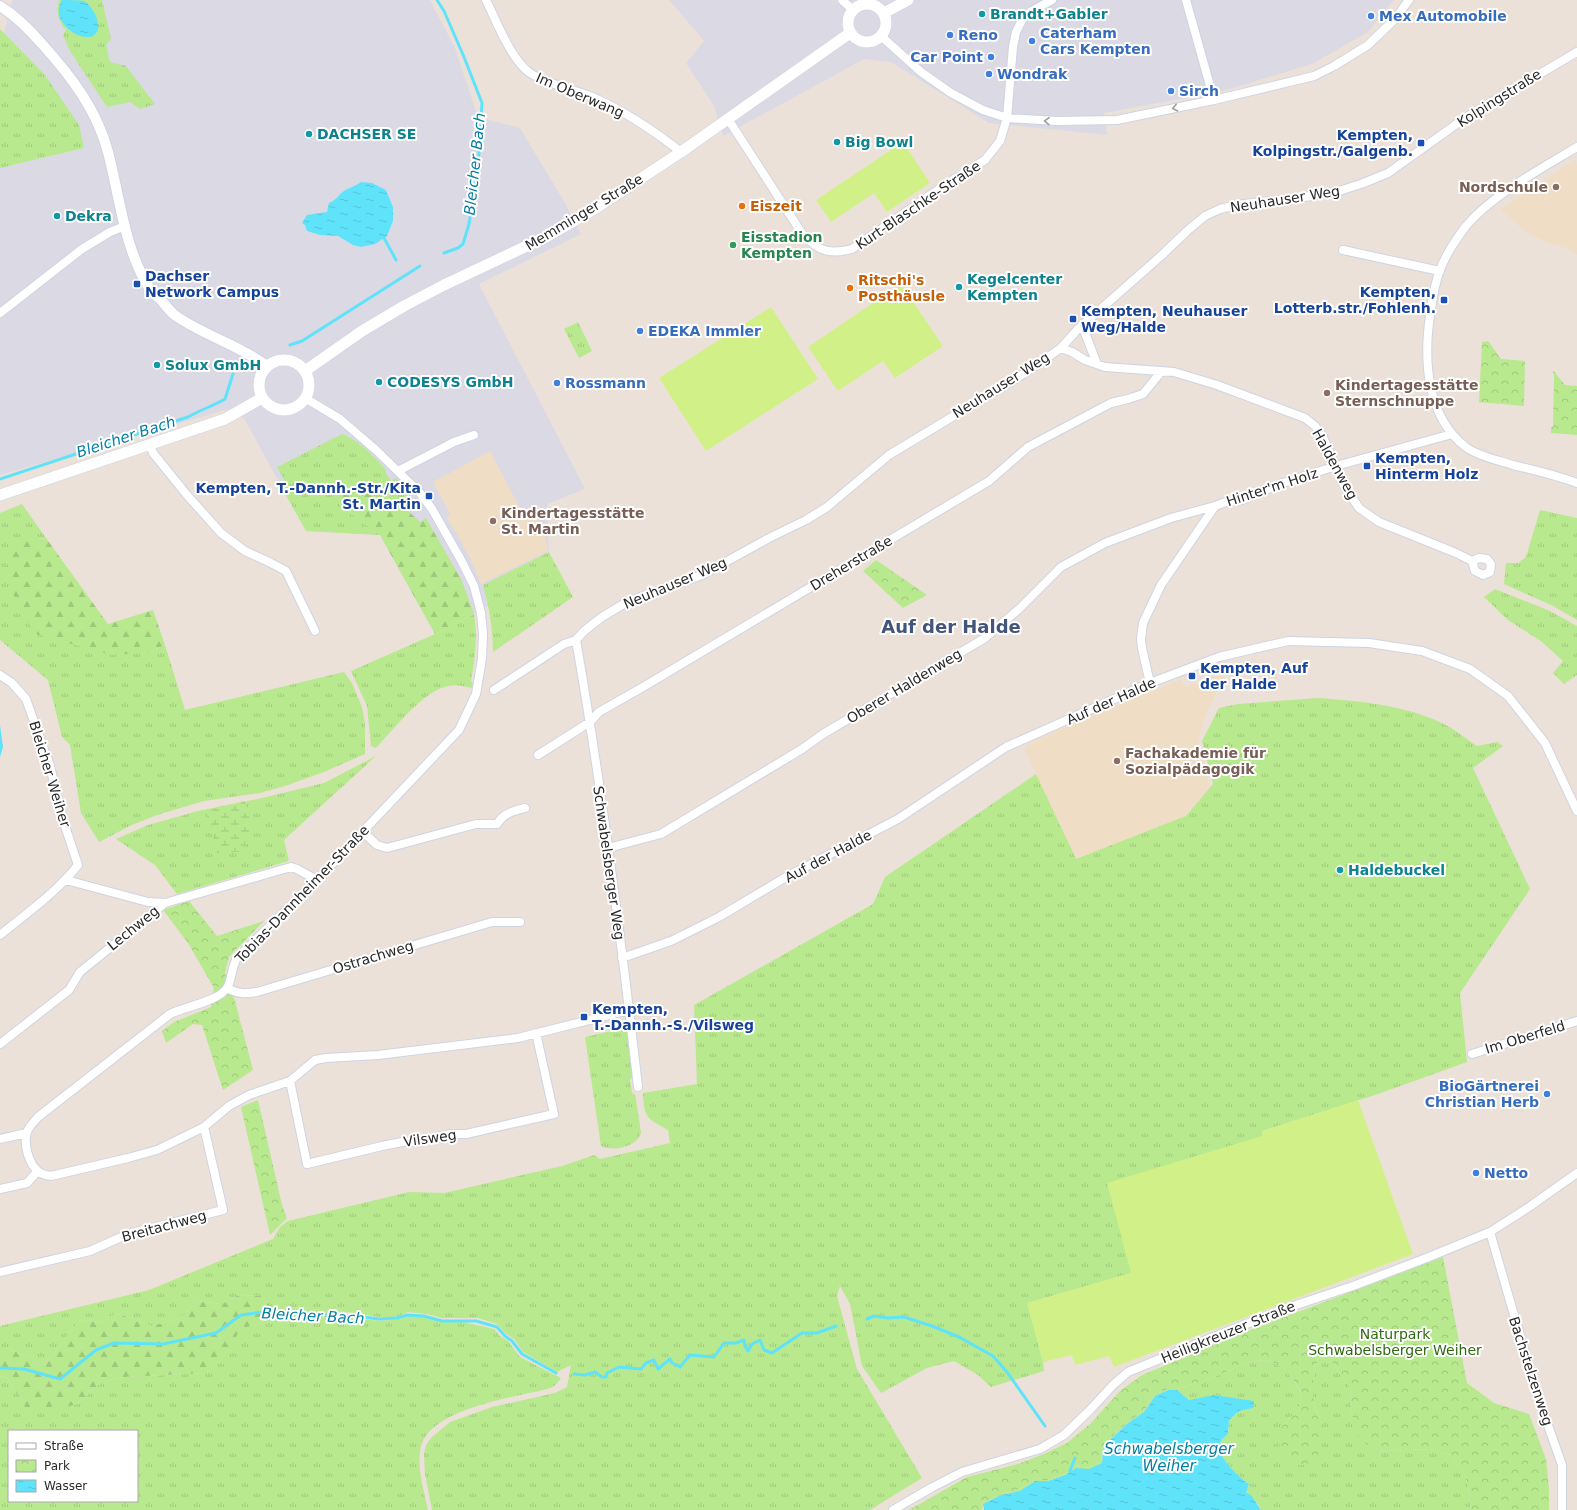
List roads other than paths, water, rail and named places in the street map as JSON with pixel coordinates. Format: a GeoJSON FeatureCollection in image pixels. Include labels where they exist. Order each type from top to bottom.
{"type":"FeatureCollection","features":[{"type":"Feature","properties":{"kind":"main road"},"geometry":{"type":"LineString","coordinates":[[884,13],[908,0]]}},
{"type":"Feature","properties":{"kind":"main road"},"geometry":{"type":"LineString","coordinates":[[870,4],[881,9],[884,13],[886,16],[886,25],[884,31],[881,36],[873,41],[857,40],[850,33],[848,29],[848,19],[853,10],[862,5],[870,4]]}},
{"type":"Feature","properties":{"kind":"main road","name":"Memminger Straße"},"geometry":{"type":"LineString","coordinates":[[305,370],[362,331],[404,306],[444,285],[546,237],[590,211],[681,152],[850,33]]}},
{"type":"Feature","properties":{"kind":"main road"},"geometry":{"type":"LineString","coordinates":[[282,359],[291,360],[299,364],[305,370],[309,384],[305,398],[296,406],[284,410],[272,406],[262,398],[259,390],[259,381],[267,366],[282,359]]}},
{"type":"Feature","properties":{"kind":"main road"},"geometry":{"type":"LineString","coordinates":[[0,495],[225,419],[262,398]]}},
{"type":"Feature","properties":{"kind":"street","name":"Im Oberwang"},"geometry":{"type":"LineString","coordinates":[[486,0],[516,58],[529,73],[611,106],[642,123],[681,152]]}},
{"type":"Feature","properties":{"kind":"street"},"geometry":{"type":"LineString","coordinates":[[842,0],[853,10]]}},
{"type":"Feature","properties":{"kind":"street","name":"Kurt-Blaschke-Straße"},"geometry":{"type":"LineString","coordinates":[[728,119],[802,235],[821,250],[835,252],[852,249],[984,160],[1000,141],[1007,118],[1012,47],[1016,32],[1022,20],[1030,12],[1052,0]]}},
{"type":"Feature","properties":{"kind":"street"},"geometry":{"type":"LineString","coordinates":[[1186,0],[1214,100]]}},
{"type":"Feature","properties":{"kind":"street"},"geometry":{"type":"LineString","coordinates":[[881,36],[921,72],[951,93],[983,110],[1007,118],[1057,121],[1117,120],[1214,100],[1314,76],[1334,66],[1373,41],[1394,19],[1409,0]]}},
{"type":"Feature","properties":{"kind":"street"},"geometry":{"type":"LineString","coordinates":[[0,6],[11,13],[61,64],[77,85],[99,126],[108,150],[125,226],[137,264],[150,289],[175,316],[237,347],[267,366]]}},
{"type":"Feature","properties":{"kind":"street","name":"Kolpingstraße"},"geometry":{"type":"LineString","coordinates":[[1424,148],[1465,118],[1577,52]]}},
{"type":"Feature","properties":{"kind":"street"},"geometry":{"type":"LineString","coordinates":[[1577,147],[1526,178],[1490,204],[1466,226],[1446,257],[1440,271],[1427,333],[1429,381],[1435,402],[1452,434],[1468,449],[1486,458],[1577,483]]}},
{"type":"Feature","properties":{"kind":"street","name":"Neuhauser Weg"},"geometry":{"type":"LineString","coordinates":[[576,640],[584,630],[627,602],[702,575],[769,538],[806,520],[839,498],[889,455],[1025,373],[1061,348],[1082,325],[1205,216],[1220,209],[1236,205],[1305,197],[1339,191],[1388,173],[1424,148]]}},
{"type":"Feature","properties":{"kind":"street"},"geometry":{"type":"LineString","coordinates":[[0,313],[82,249],[110,232],[125,226]]}},
{"type":"Feature","properties":{"kind":"street"},"geometry":{"type":"LineString","coordinates":[[1343,250],[1440,271]]}},
{"type":"Feature","properties":{"kind":"street"},"geometry":{"type":"LineString","coordinates":[[1082,325],[1097,364]]}},
{"type":"Feature","properties":{"kind":"street","name":"Haldenweg"},"geometry":{"type":"LineString","coordinates":[[1061,348],[1105,367],[1174,372],[1217,385],[1306,418],[1315,426],[1323,437],[1343,484],[1359,508],[1379,522],[1456,553],[1472,562]]}},
{"type":"Feature","properties":{"kind":"street","name":"Dreherstraße"},"geometry":{"type":"LineString","coordinates":[[538,755],[590,722],[599,712],[989,481],[1028,447],[1111,403],[1142,394],[1161,372]]}},
{"type":"Feature","properties":{"kind":"street","name":"Tobias-Dannheimer-Straße"},"geometry":{"type":"LineString","coordinates":[[227,988],[233,965],[237,958],[271,927],[317,880],[459,730],[476,694],[482,659],[483,634],[481,613],[474,586],[435,515],[420,493],[398,471],[340,419],[305,398]]}},
{"type":"Feature","properties":{"kind":"street","name":"Hinter'm Holz"},"geometry":{"type":"LineString","coordinates":[[1150,683],[1142,648],[1142,623],[1160,585],[1214,506],[1226,502],[1242,500],[1280,484],[1336,466],[1452,434]]}},
{"type":"Feature","properties":{"kind":"street"},"geometry":{"type":"LineString","coordinates":[[398,471],[454,442],[474,435]]}},
{"type":"Feature","properties":{"kind":"street"},"geometry":{"type":"LineString","coordinates":[[150,445],[153,453],[187,495],[221,533],[245,551],[286,571],[315,631]]}},
{"type":"Feature","properties":{"kind":"street","name":"Oberer Haldenweg"},"geometry":{"type":"LineString","coordinates":[[608,848],[650,838],[678,825],[802,749],[823,734],[984,638],[1019,609],[1061,567],[1105,543],[1171,518],[1214,506]]}},
{"type":"Feature","properties":{"kind":"street"},"geometry":{"type":"LineString","coordinates":[[494,690],[564,644],[576,640]]}},
{"type":"Feature","properties":{"kind":"street","name":"Schwabelsberger Weg"},"geometry":{"type":"LineString","coordinates":[[576,640],[590,722],[608,848],[638,1087]]}},
{"type":"Feature","properties":{"kind":"street","name":"Auf der Halde"},"geometry":{"type":"LineString","coordinates":[[622,958],[671,941],[719,917],[786,877],[898,818],[1006,747],[1150,683],[1219,658],[1288,641],[1369,643],[1422,651],[1470,669],[1508,696],[1545,743],[1577,810]]}},
{"type":"Feature","properties":{"kind":"street","name":"Bleicher Weiher"},"geometry":{"type":"LineString","coordinates":[[0,675],[12,683],[26,699],[50,766],[63,820],[78,865],[66,880]]}},
{"type":"Feature","properties":{"kind":"street"},"geometry":{"type":"LineString","coordinates":[[363,832],[377,845],[387,848],[476,824],[496,824],[508,813],[525,808]]}},
{"type":"Feature","properties":{"kind":"street","name":"Lechweg"},"geometry":{"type":"LineString","coordinates":[[0,1044],[69,990],[80,972],[165,903],[291,867],[317,880]]}},
{"type":"Feature","properties":{"kind":"street"},"geometry":{"type":"LineString","coordinates":[[0,935],[66,880],[148,902],[165,903]]}},
{"type":"Feature","properties":{"kind":"street","name":"Ostrachweg"},"geometry":{"type":"LineString","coordinates":[[227,988],[237,994],[257,992],[492,922],[520,922]]}},
{"type":"Feature","properties":{"kind":"street"},"geometry":{"type":"LineString","coordinates":[[227,988],[215,998],[177,1010],[38,1117],[26,1133],[31,1164],[37,1172],[43,1175],[51,1176],[157,1150],[204,1127],[229,1106],[249,1095],[290,1081],[315,1060],[378,1055],[518,1038],[629,1010]]}},
{"type":"Feature","properties":{"kind":"street","name":"Im Oberfeld"},"geometry":{"type":"LineString","coordinates":[[1472,1054],[1577,1021]]}},
{"type":"Feature","properties":{"kind":"street","name":"Vilsweg"},"geometry":{"type":"LineString","coordinates":[[290,1081],[307,1164],[402,1142],[412,1142],[451,1134],[466,1134],[554,1114],[536,1033]]}},
{"type":"Feature","properties":{"kind":"street","name":"Breitachweg"},"geometry":{"type":"LineString","coordinates":[[0,1272],[90,1250],[128,1234],[223,1210],[204,1127]]}},
{"type":"Feature","properties":{"kind":"street"},"geometry":{"type":"LineString","coordinates":[[0,1139],[26,1133]]}},
{"type":"Feature","properties":{"kind":"street"},"geometry":{"type":"LineString","coordinates":[[0,1189],[27,1183],[37,1172]]}},
{"type":"Feature","properties":{"kind":"street","name":"Heiligkreuzer Straße"},"geometry":{"type":"LineString","coordinates":[[893,1510],[962,1472],[1040,1449],[1064,1435],[1113,1385],[1128,1372],[1290,1307],[1353,1286],[1417,1262],[1490,1232],[1577,1173]]}},
{"type":"Feature","properties":{"kind":"street","name":"Bachstelzenweg"},"geometry":{"type":"LineString","coordinates":[[1490,1232],[1537,1394],[1562,1465],[1562,1510]]}},
{"type":"Feature","properties":{"kind":"water"},"geometry":{"type":"Polygon","coordinates":[[[62,0],[84,1],[89,4],[98,22],[98,29],[95,34],[90,37],[84,37],[69,30],[61,20],[59,14],[62,0]]]}},
{"type":"Feature","properties":{"kind":"water"},"geometry":{"type":"Polygon","coordinates":[[[361,182],[372,183],[386,190],[393,207],[393,221],[387,236],[375,244],[361,247],[353,245],[338,236],[320,235],[307,231],[305,225],[302,223],[307,215],[327,212],[329,203],[344,191],[361,182]]]}},
{"type":"Feature","properties":{"kind":"water"},"geometry":{"type":"Polygon","coordinates":[[[0,725],[3,747],[0,757],[0,725]]]}},
{"type":"Feature","properties":{"kind":"water","name":"Schwabelsberger Weiher"},"geometry":{"type":"Polygon","coordinates":[[[1168,1390],[1177,1390],[1189,1400],[1214,1395],[1254,1401],[1253,1408],[1239,1411],[1229,1420],[1228,1434],[1221,1440],[1221,1453],[1228,1465],[1249,1484],[1246,1493],[1251,1495],[1261,1510],[984,1510],[983,1504],[1001,1495],[1020,1491],[1035,1481],[1048,1481],[1065,1475],[1076,1468],[1089,1469],[1102,1463],[1103,1449],[1112,1438],[1128,1423],[1144,1412],[1155,1396],[1168,1390]]]}},
{"type":"Feature","properties":{"kind":"waterway","name":"Bleicher Bach"},"geometry":{"type":"LineString","coordinates":[[437,0],[444,11],[482,103],[478,166],[469,224],[463,244],[458,248],[444,253]]}},
{"type":"Feature","properties":{"kind":"waterway"},"geometry":{"type":"LineString","coordinates":[[384,238],[396,260]]}},
{"type":"Feature","properties":{"kind":"waterway","name":"Bleicher Bach"},"geometry":{"type":"LineString","coordinates":[[290,345],[302,341],[420,266]]}},
{"type":"Feature","properties":{"kind":"waterway","name":"Bleicher Bach"},"geometry":{"type":"LineString","coordinates":[[0,479],[188,417],[225,399],[233,374]]}},
{"type":"Feature","properties":{"kind":"waterway","name":"Bleicher Bach"},"geometry":{"type":"LineString","coordinates":[[0,1368],[24,1369],[60,1379],[96,1350],[114,1343],[163,1344],[216,1333],[241,1315],[263,1312],[355,1316],[379,1319],[397,1318],[407,1315],[424,1316],[442,1321],[476,1321],[497,1327],[512,1341],[522,1354],[556,1373]]}},
{"type":"Feature","properties":{"kind":"waterway","name":"Bleicher Bach"},"geometry":{"type":"LineString","coordinates":[[867,1319],[874,1316],[888,1318],[904,1317],[959,1337],[993,1356],[1007,1372],[1045,1426]]}},
{"type":"Feature","properties":{"kind":"waterway","name":"Bleicher Bach"},"geometry":{"type":"LineString","coordinates":[[574,1374],[585,1375],[595,1372],[602,1377],[606,1377],[607,1373],[619,1367],[641,1369],[646,1363],[654,1360],[658,1369],[670,1359],[672,1363],[680,1367],[690,1355],[714,1357],[724,1343],[736,1343],[744,1340],[748,1351],[752,1344],[760,1340],[764,1350],[772,1353],[802,1333],[817,1333],[836,1326]]}},
{"type":"Feature","properties":{"kind":"waterway","name":"Bleicher Bach"},"geometry":{"type":"LineString","coordinates":[[1070,1471],[1075,1458]]}},
{"type":"Feature","properties":{"kind":"place","name":"Brandt+Gabler"},"geometry":{"type":"Point","coordinates":[982,14]}},
{"type":"Feature","properties":{"kind":"place","name":"Mex Automobile"},"geometry":{"type":"Point","coordinates":[1371,16]}},
{"type":"Feature","properties":{"kind":"place","name":"Reno"},"geometry":{"type":"Point","coordinates":[950,35]}},
{"type":"Feature","properties":{"kind":"place","name":"Caterham Cars Kempten"},"geometry":{"type":"Point","coordinates":[1032,41]}},
{"type":"Feature","properties":{"kind":"place","name":"Car Point"},"geometry":{"type":"Point","coordinates":[991,57]}},
{"type":"Feature","properties":{"kind":"place","name":"Wondrak"},"geometry":{"type":"Point","coordinates":[989,74]}},
{"type":"Feature","properties":{"kind":"place","name":"Sirch"},"geometry":{"type":"Point","coordinates":[1171,91]}},
{"type":"Feature","properties":{"kind":"place","name":"DACHSER SE"},"geometry":{"type":"Point","coordinates":[309,134]}},
{"type":"Feature","properties":{"kind":"place","name":"Big Bowl"},"geometry":{"type":"Point","coordinates":[837,142]}},
{"type":"Feature","properties":{"kind":"place","name":"Kempten, Kolpingstr./Galgenb."},"geometry":{"type":"Point","coordinates":[1421,143]}},
{"type":"Feature","properties":{"kind":"place","name":"Nordschule"},"geometry":{"type":"Point","coordinates":[1556,187]}},
{"type":"Feature","properties":{"kind":"place","name":"Eiszeit"},"geometry":{"type":"Point","coordinates":[742,206]}},
{"type":"Feature","properties":{"kind":"place","name":"Dekra"},"geometry":{"type":"Point","coordinates":[57,216]}},
{"type":"Feature","properties":{"kind":"place","name":"Eisstadion Kempten"},"geometry":{"type":"Point","coordinates":[733,245]}},
{"type":"Feature","properties":{"kind":"place","name":"Dachser Network Campus"},"geometry":{"type":"Point","coordinates":[137,284]}},
{"type":"Feature","properties":{"kind":"place","name":"Kegelcenter Kempten"},"geometry":{"type":"Point","coordinates":[959,287]}},
{"type":"Feature","properties":{"kind":"place","name":"Ritschi's Posthäusle"},"geometry":{"type":"Point","coordinates":[850,288]}},
{"type":"Feature","properties":{"kind":"place","name":"Kempten, Lotterb.str./Fohlenh."},"geometry":{"type":"Point","coordinates":[1444,300]}},
{"type":"Feature","properties":{"kind":"place","name":"Kempten, Neuhauser Weg/Halde"},"geometry":{"type":"Point","coordinates":[1073,319]}},
{"type":"Feature","properties":{"kind":"place","name":"EDEKA Immler"},"geometry":{"type":"Point","coordinates":[640,331]}},
{"type":"Feature","properties":{"kind":"place","name":"Solux GmbH"},"geometry":{"type":"Point","coordinates":[157,365]}},
{"type":"Feature","properties":{"kind":"place","name":"CODESYS GmbH"},"geometry":{"type":"Point","coordinates":[379,382]}},
{"type":"Feature","properties":{"kind":"place","name":"Rossmann"},"geometry":{"type":"Point","coordinates":[557,383]}},
{"type":"Feature","properties":{"kind":"place","name":"Kindertagesstätte Sternschnuppe"},"geometry":{"type":"Point","coordinates":[1327,393]}},
{"type":"Feature","properties":{"kind":"place","name":"Kempten, Hinterm Holz"},"geometry":{"type":"Point","coordinates":[1367,466]}},
{"type":"Feature","properties":{"kind":"place","name":"Kempten, T.-Dannh.-Str./Kita St. Martin"},"geometry":{"type":"Point","coordinates":[429,496]}},
{"type":"Feature","properties":{"kind":"place","name":"Kindertagesstätte St. Martin"},"geometry":{"type":"Point","coordinates":[493,521]}},
{"type":"Feature","properties":{"kind":"place","name":"Kempten, Auf der Halde"},"geometry":{"type":"Point","coordinates":[1192,676]}},
{"type":"Feature","properties":{"kind":"place","name":"Fachakademie für Sozialpädagogik"},"geometry":{"type":"Point","coordinates":[1117,761]}},
{"type":"Feature","properties":{"kind":"place","name":"Haldebuckel"},"geometry":{"type":"Point","coordinates":[1340,870]}},
{"type":"Feature","properties":{"kind":"place","name":"Kempten, T.-Dannh.-S./Vilsweg"},"geometry":{"type":"Point","coordinates":[584,1017]}},
{"type":"Feature","properties":{"kind":"place","name":"BioGärtnerei Christian Herb"},"geometry":{"type":"Point","coordinates":[1547,1094]}},
{"type":"Feature","properties":{"kind":"place","name":"Netto"},"geometry":{"type":"Point","coordinates":[1476,1173]}},
{"type":"Feature","properties":{"kind":"district","name":"Auf der Halde"},"geometry":{"type":"Point","coordinates":[951,626]}},
{"type":"Feature","properties":{"kind":"park label","name":"Naturpark Schwabelsberger Weiher"},"geometry":{"type":"Point","coordinates":[1395,1342]}}]}
